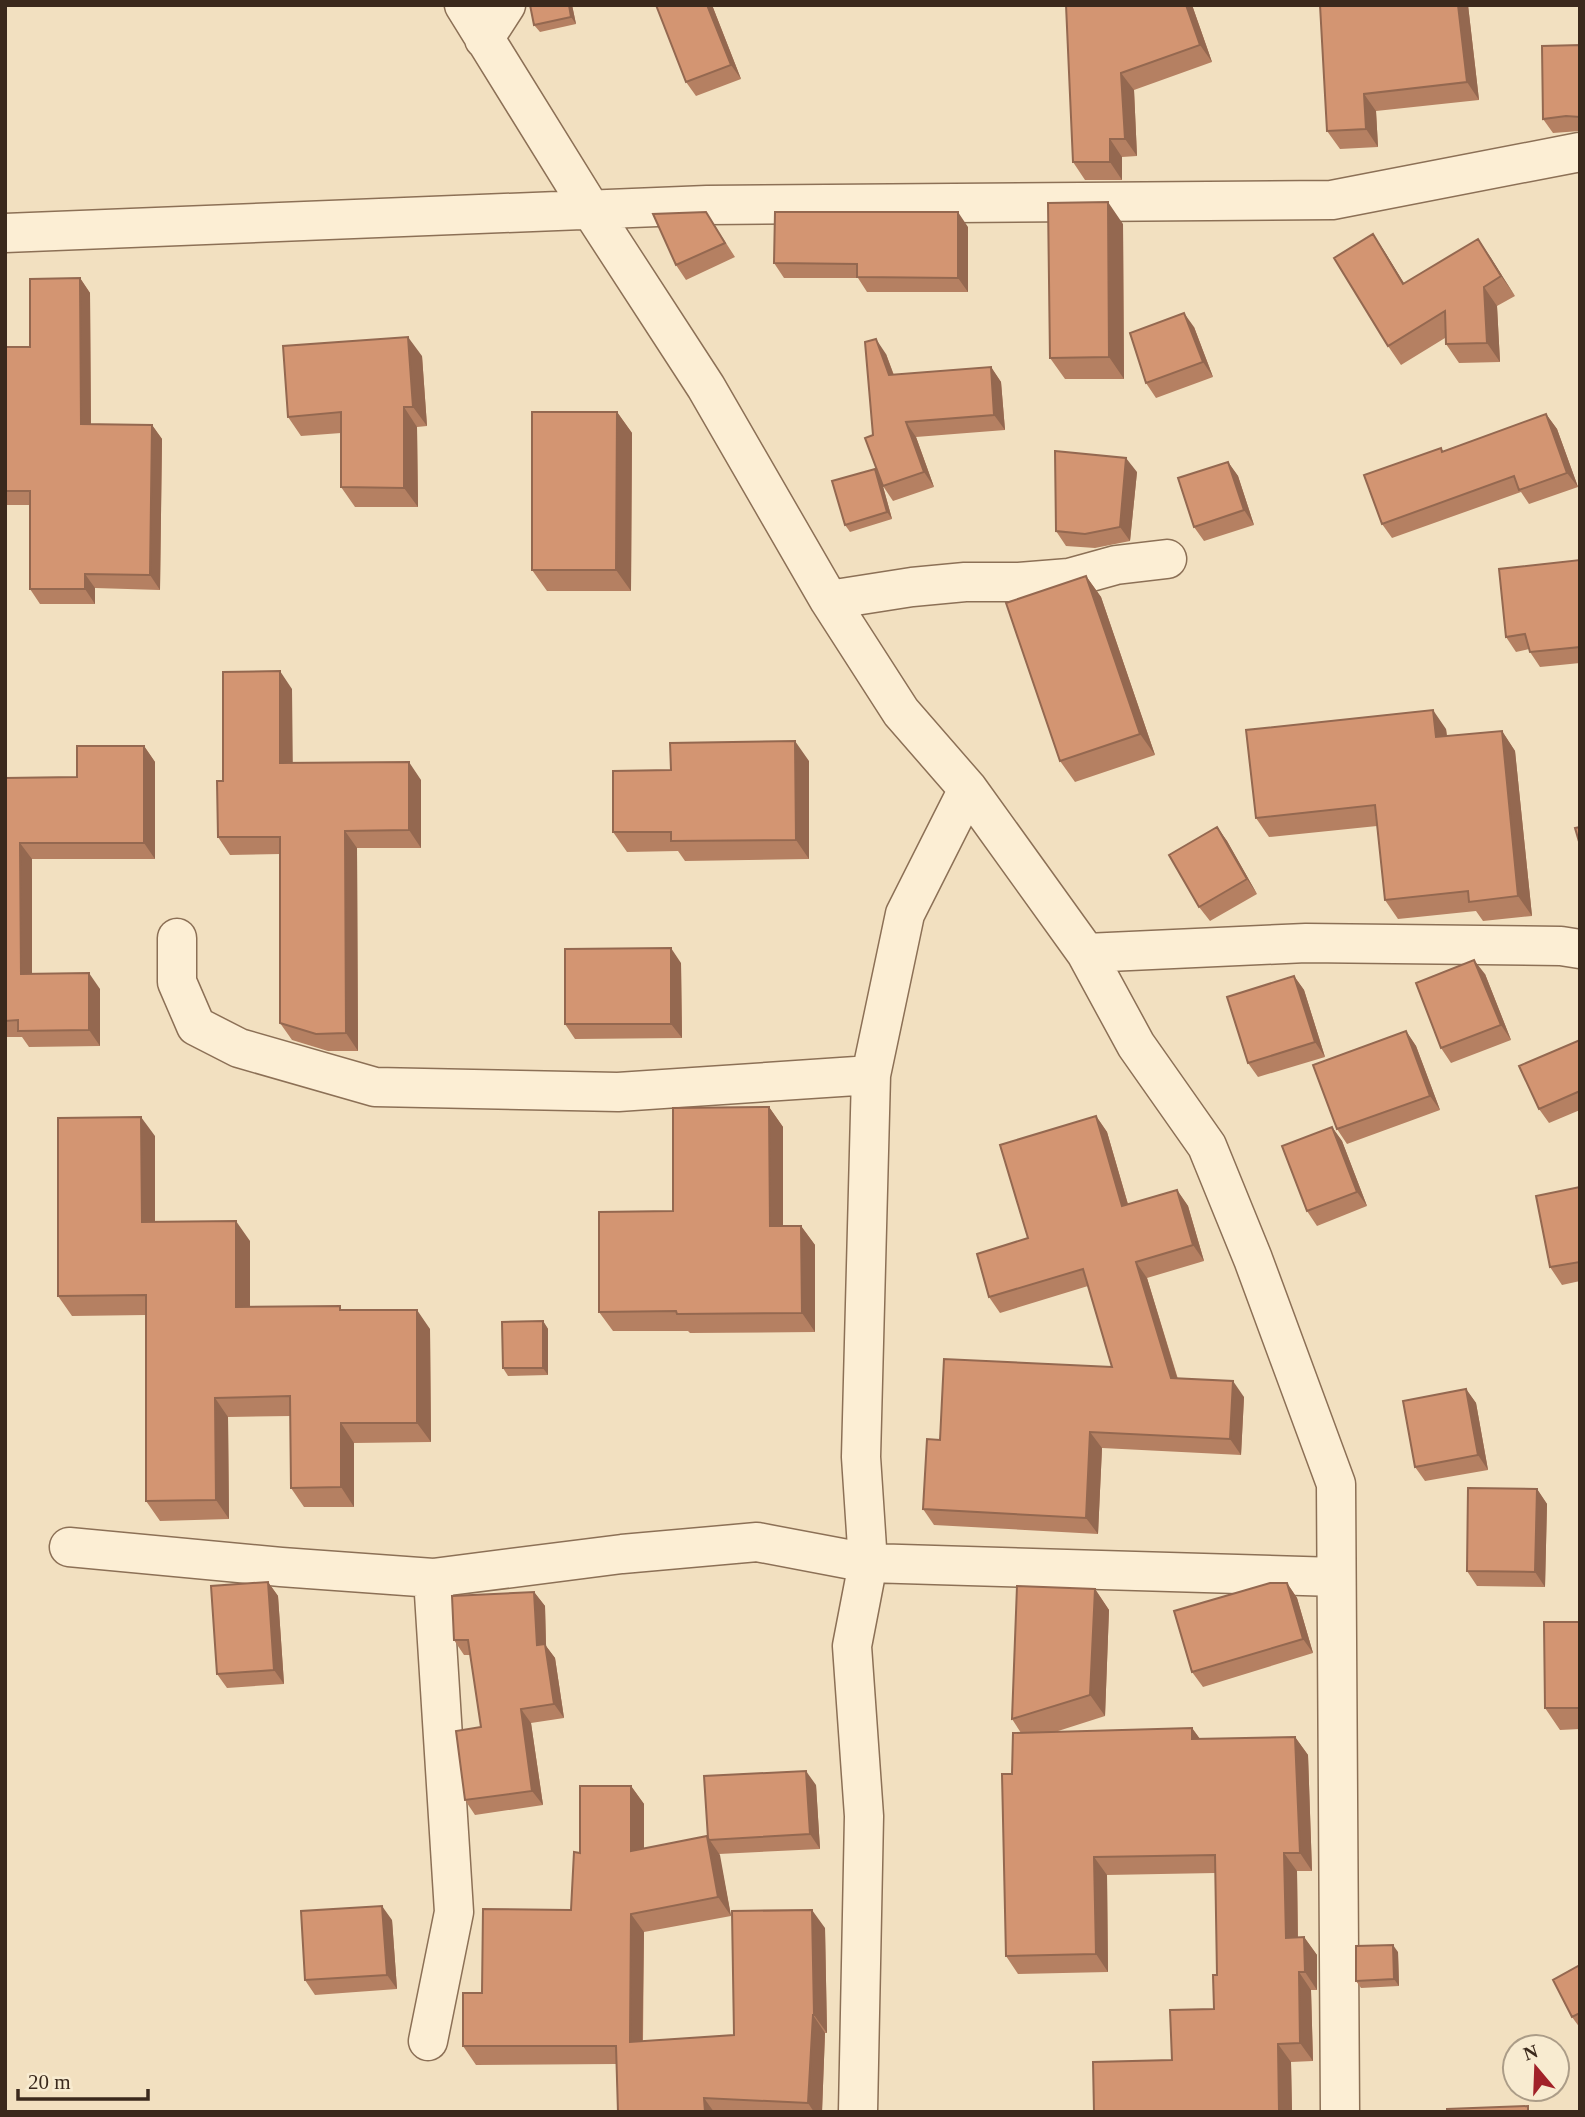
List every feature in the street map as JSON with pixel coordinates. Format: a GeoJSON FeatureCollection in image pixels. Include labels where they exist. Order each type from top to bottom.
{"type":"FeatureCollection","features":[{"type":"Feature","properties":{"kind":"street"},"geometry":{"type":"LineString","coordinates":[[464,5],[591,210],[706,387],[829,600],[901,712],[968,789],[1086,953],[1136,1045],[1207,1146],[1253,1259],[1336,1484],[1340,2112]]}},
{"type":"Feature","properties":{"kind":"street"},"geometry":{"type":"LineString","coordinates":[[484,39],[506,5]]}},
{"type":"Feature","properties":{"kind":"street"},"geometry":{"type":"LineString","coordinates":[[5,233],[707,205],[1332,200],[1580,152]]}},
{"type":"Feature","properties":{"kind":"street"},"geometry":{"type":"LineString","coordinates":[[829,600],[965,582],[1069,578],[1116,565],[1167,559]]}},
{"type":"Feature","properties":{"kind":"street"},"geometry":{"type":"LineString","coordinates":[[858,2112],[864,1816],[852,1646],[869,1563],[861,1457],[871,1074],[905,914],[968,789]]}},
{"type":"Feature","properties":{"kind":"street"},"geometry":{"type":"LineString","coordinates":[[177,938],[177,982],[196,1026],[239,1048],[375,1087],[618,1092],[871,1074]]}},
{"type":"Feature","properties":{"kind":"street"},"geometry":{"type":"LineString","coordinates":[[1086,953],[1306,943],[1561,946],[1580,949]]}},
{"type":"Feature","properties":{"kind":"street"},"geometry":{"type":"LineString","coordinates":[[69,1547],[433,1578],[622,1554],[757,1542],[869,1563],[1336,1577]]}},
{"type":"Feature","properties":{"kind":"street"},"geometry":{"type":"LineString","coordinates":[[428,2041],[454,1912],[433,1578]]}},
{"type":"Feature","properties":{"kind":"building"},"geometry":{"type":"Polygon","coordinates":[[[530,5],[569,5],[571,17],[534,25],[530,5]]]}},
{"type":"Feature","properties":{"kind":"building"},"geometry":{"type":"Polygon","coordinates":[[[656,5],[707,5],[731,65],[686,82],[656,5]]]}},
{"type":"Feature","properties":{"kind":"building"},"geometry":{"type":"Polygon","coordinates":[[[1066,5],[1186,5],[1200,45],[1121,73],[1125,139],[1110,139],[1110,162],[1073,162],[1066,5]]]}},
{"type":"Feature","properties":{"kind":"building"},"geometry":{"type":"Polygon","coordinates":[[[1320,5],[1458,5],[1467,82],[1364,94],[1366,129],[1327,131],[1320,5]]]}},
{"type":"Feature","properties":{"kind":"building"},"geometry":{"type":"Polygon","coordinates":[[[1580,45],[1580,117],[1543,119],[1542,46],[1580,45]]]}},
{"type":"Feature","properties":{"kind":"building"},"geometry":{"type":"Polygon","coordinates":[[[1108,202],[1109,357],[1050,358],[1048,203],[1108,202]]]}},
{"type":"Feature","properties":{"kind":"building"},"geometry":{"type":"Polygon","coordinates":[[[706,212],[725,243],[676,265],[653,214],[706,212]]]}},
{"type":"Feature","properties":{"kind":"building"},"geometry":{"type":"Polygon","coordinates":[[[775,212],[958,212],[958,278],[857,277],[857,264],[774,263],[775,212]]]}},
{"type":"Feature","properties":{"kind":"building"},"geometry":{"type":"Polygon","coordinates":[[[1373,234],[1403,284],[1478,239],[1501,276],[1484,287],[1487,343],[1446,344],[1445,311],[1388,346],[1334,258],[1373,234]]]}},
{"type":"Feature","properties":{"kind":"building"},"geometry":{"type":"Polygon","coordinates":[[[80,278],[81,424],[152,425],[150,575],[85,574],[85,589],[30,589],[30,491],[5,491],[5,347],[30,347],[30,279],[80,278]]]}},
{"type":"Feature","properties":{"kind":"building"},"geometry":{"type":"Polygon","coordinates":[[[1184,313],[1203,362],[1146,383],[1130,333],[1184,313]]]}},
{"type":"Feature","properties":{"kind":"building"},"geometry":{"type":"Polygon","coordinates":[[[408,337],[413,407],[404,407],[404,488],[341,487],[341,412],[288,417],[283,346],[408,337]]]}},
{"type":"Feature","properties":{"kind":"building"},"geometry":{"type":"Polygon","coordinates":[[[876,339],[889,375],[991,367],[994,415],[906,422],[924,472],[883,486],[865,438],[873,435],[865,342],[876,339]]]}},
{"type":"Feature","properties":{"kind":"building"},"geometry":{"type":"Polygon","coordinates":[[[532,412],[617,412],[616,570],[532,570],[532,412]]]}},
{"type":"Feature","properties":{"kind":"building"},"geometry":{"type":"Polygon","coordinates":[[[1546,414],[1567,473],[1519,490],[1514,476],[1382,524],[1364,475],[1441,448],[1442,452],[1546,414]]]}},
{"type":"Feature","properties":{"kind":"building"},"geometry":{"type":"Polygon","coordinates":[[[1055,451],[1126,458],[1120,527],[1085,534],[1056,531],[1055,451]]]}},
{"type":"Feature","properties":{"kind":"building"},"geometry":{"type":"Polygon","coordinates":[[[1228,462],[1244,510],[1194,527],[1178,478],[1228,462]]]}},
{"type":"Feature","properties":{"kind":"building"},"geometry":{"type":"Polygon","coordinates":[[[875,469],[887,512],[845,525],[832,481],[875,469]]]}},
{"type":"Feature","properties":{"kind":"building"},"geometry":{"type":"Polygon","coordinates":[[[1580,560],[1580,647],[1530,652],[1525,634],[1506,637],[1499,569],[1580,560]]]}},
{"type":"Feature","properties":{"kind":"building"},"geometry":{"type":"Polygon","coordinates":[[[1086,576],[1140,734],[1060,761],[1006,603],[1086,576]]]}},
{"type":"Feature","properties":{"kind":"building"},"geometry":{"type":"Polygon","coordinates":[[[280,671],[280,763],[409,762],[409,830],[345,831],[346,1033],[316,1034],[280,1023],[280,837],[218,837],[217,781],[223,781],[223,672],[280,671]]]}},
{"type":"Feature","properties":{"kind":"building"},"geometry":{"type":"Polygon","coordinates":[[[1433,710],[1436,737],[1502,731],[1518,896],[1469,902],[1468,891],[1385,900],[1375,805],[1256,818],[1246,730],[1433,710]]]}},
{"type":"Feature","properties":{"kind":"building"},"geometry":{"type":"Polygon","coordinates":[[[795,741],[796,840],[671,841],[671,832],[613,832],[613,771],[671,770],[670,743],[795,741]]]}},
{"type":"Feature","properties":{"kind":"building"},"geometry":{"type":"Polygon","coordinates":[[[77,746],[144,746],[144,843],[20,843],[21,974],[89,973],[89,1030],[18,1031],[18,1020],[5,1021],[5,778],[77,777],[77,746]]]}},
{"type":"Feature","properties":{"kind":"building"},"geometry":{"type":"Polygon","coordinates":[[[1217,827],[1247,879],[1199,907],[1169,855],[1217,827]]]}},
{"type":"Feature","properties":{"kind":"building"},"geometry":{"type":"Polygon","coordinates":[[[1580,827],[1580,845],[1575,828],[1580,827]]]}},
{"type":"Feature","properties":{"kind":"building"},"geometry":{"type":"Polygon","coordinates":[[[671,948],[671,1024],[565,1024],[565,949],[671,948]]]}},
{"type":"Feature","properties":{"kind":"building"},"geometry":{"type":"Polygon","coordinates":[[[1474,960],[1501,1025],[1441,1048],[1416,983],[1474,960]]]}},
{"type":"Feature","properties":{"kind":"building"},"geometry":{"type":"Polygon","coordinates":[[[1294,976],[1315,1042],[1248,1063],[1227,997],[1294,976]]]}},
{"type":"Feature","properties":{"kind":"building"},"geometry":{"type":"Polygon","coordinates":[[[1406,1031],[1430,1096],[1337,1129],[1313,1065],[1406,1031]]]}},
{"type":"Feature","properties":{"kind":"building"},"geometry":{"type":"Polygon","coordinates":[[[1580,1040],[1580,1091],[1539,1109],[1519,1066],[1580,1040]]]}},
{"type":"Feature","properties":{"kind":"building"},"geometry":{"type":"Polygon","coordinates":[[[769,1107],[770,1226],[801,1226],[802,1313],[599,1312],[599,1212],[673,1211],[673,1108],[769,1107]]]}},
{"type":"Feature","properties":{"kind":"building"},"geometry":{"type":"Polygon","coordinates":[[[1096,1116],[1122,1206],[1177,1190],[1193,1245],[1136,1262],[1171,1378],[1233,1381],[1230,1439],[1090,1432],[1086,1518],[923,1509],[927,1439],[940,1440],[944,1359],[1112,1367],[1083,1269],[989,1297],[977,1254],[1028,1238],[1000,1145],[1096,1116]]]}},
{"type":"Feature","properties":{"kind":"building"},"geometry":{"type":"Polygon","coordinates":[[[141,1117],[142,1222],[236,1221],[236,1307],[340,1306],[340,1310],[417,1310],[417,1423],[341,1423],[341,1487],[291,1488],[290,1396],[215,1398],[216,1500],[146,1501],[146,1295],[58,1296],[58,1118],[141,1117]]]}},
{"type":"Feature","properties":{"kind":"building"},"geometry":{"type":"Polygon","coordinates":[[[1332,1127],[1357,1192],[1307,1211],[1282,1146],[1332,1127]]]}},
{"type":"Feature","properties":{"kind":"building"},"geometry":{"type":"Polygon","coordinates":[[[1580,1187],[1580,1262],[1550,1267],[1536,1196],[1580,1187]]]}},
{"type":"Feature","properties":{"kind":"building"},"geometry":{"type":"Polygon","coordinates":[[[543,1321],[543,1368],[503,1368],[502,1322],[543,1321]]]}},
{"type":"Feature","properties":{"kind":"building"},"geometry":{"type":"Polygon","coordinates":[[[1466,1389],[1478,1455],[1415,1467],[1403,1401],[1466,1389]]]}},
{"type":"Feature","properties":{"kind":"building"},"geometry":{"type":"Polygon","coordinates":[[[1468,1488],[1537,1489],[1535,1572],[1467,1571],[1468,1488]]]}},
{"type":"Feature","properties":{"kind":"building"},"geometry":{"type":"Polygon","coordinates":[[[268,1582],[274,1670],[217,1674],[211,1586],[268,1582]]]}},
{"type":"Feature","properties":{"kind":"building"},"geometry":{"type":"Polygon","coordinates":[[[1270,1583],[1287,1583],[1303,1639],[1192,1672],[1174,1611],[1270,1583]]]}},
{"type":"Feature","properties":{"kind":"building"},"geometry":{"type":"Polygon","coordinates":[[[1017,1586],[1095,1589],[1090,1695],[1012,1719],[1017,1586]]]}},
{"type":"Feature","properties":{"kind":"building"},"geometry":{"type":"Polygon","coordinates":[[[534,1592],[537,1645],[545,1644],[554,1704],[521,1709],[532,1791],[465,1800],[456,1731],[481,1727],[468,1640],[454,1640],[452,1596],[534,1592]]]}},
{"type":"Feature","properties":{"kind":"building"},"geometry":{"type":"Polygon","coordinates":[[[1544,1622],[1580,1622],[1580,1708],[1545,1708],[1544,1622]]]}},
{"type":"Feature","properties":{"kind":"building"},"geometry":{"type":"Polygon","coordinates":[[[1192,1728],[1192,1739],[1295,1737],[1300,1853],[1284,1853],[1286,1938],[1304,1937],[1305,1972],[1299,1972],[1300,2043],[1278,2044],[1279,2112],[1094,2112],[1093,2062],[1172,2060],[1170,2010],[1214,2009],[1213,1975],[1217,1975],[1215,1855],[1094,1857],[1096,1954],[1006,1956],[1002,1774],[1012,1774],[1013,1733],[1192,1728]]]}},
{"type":"Feature","properties":{"kind":"building"},"geometry":{"type":"Polygon","coordinates":[[[806,1771],[810,1834],[709,1840],[704,1776],[806,1771]]]}},
{"type":"Feature","properties":{"kind":"building"},"geometry":{"type":"Polygon","coordinates":[[[580,1786],[631,1786],[631,1851],[707,1836],[718,1897],[631,1914],[630,2042],[734,2035],[732,1911],[812,1910],[814,2015],[808,2103],[704,2098],[705,2112],[618,2112],[616,2046],[463,2046],[463,1993],[482,1993],[483,1909],[571,1910],[574,1852],[580,1853],[580,1786]]]}},
{"type":"Feature","properties":{"kind":"building"},"geometry":{"type":"Polygon","coordinates":[[[382,1906],[387,1975],[305,1980],[301,1911],[382,1906]]]}},
{"type":"Feature","properties":{"kind":"building"},"geometry":{"type":"Polygon","coordinates":[[[1393,1945],[1394,1979],[1356,1981],[1356,1946],[1393,1945]]]}},
{"type":"Feature","properties":{"kind":"building"},"geometry":{"type":"Polygon","coordinates":[[[1580,1965],[1580,2013],[1572,2017],[1553,1980],[1580,1965]]]}},
{"type":"Feature","properties":{"kind":"building"},"geometry":{"type":"Polygon","coordinates":[[[1528,2106],[1528,2112],[1447,2112],[1447,2109],[1528,2106]]]}}]}
